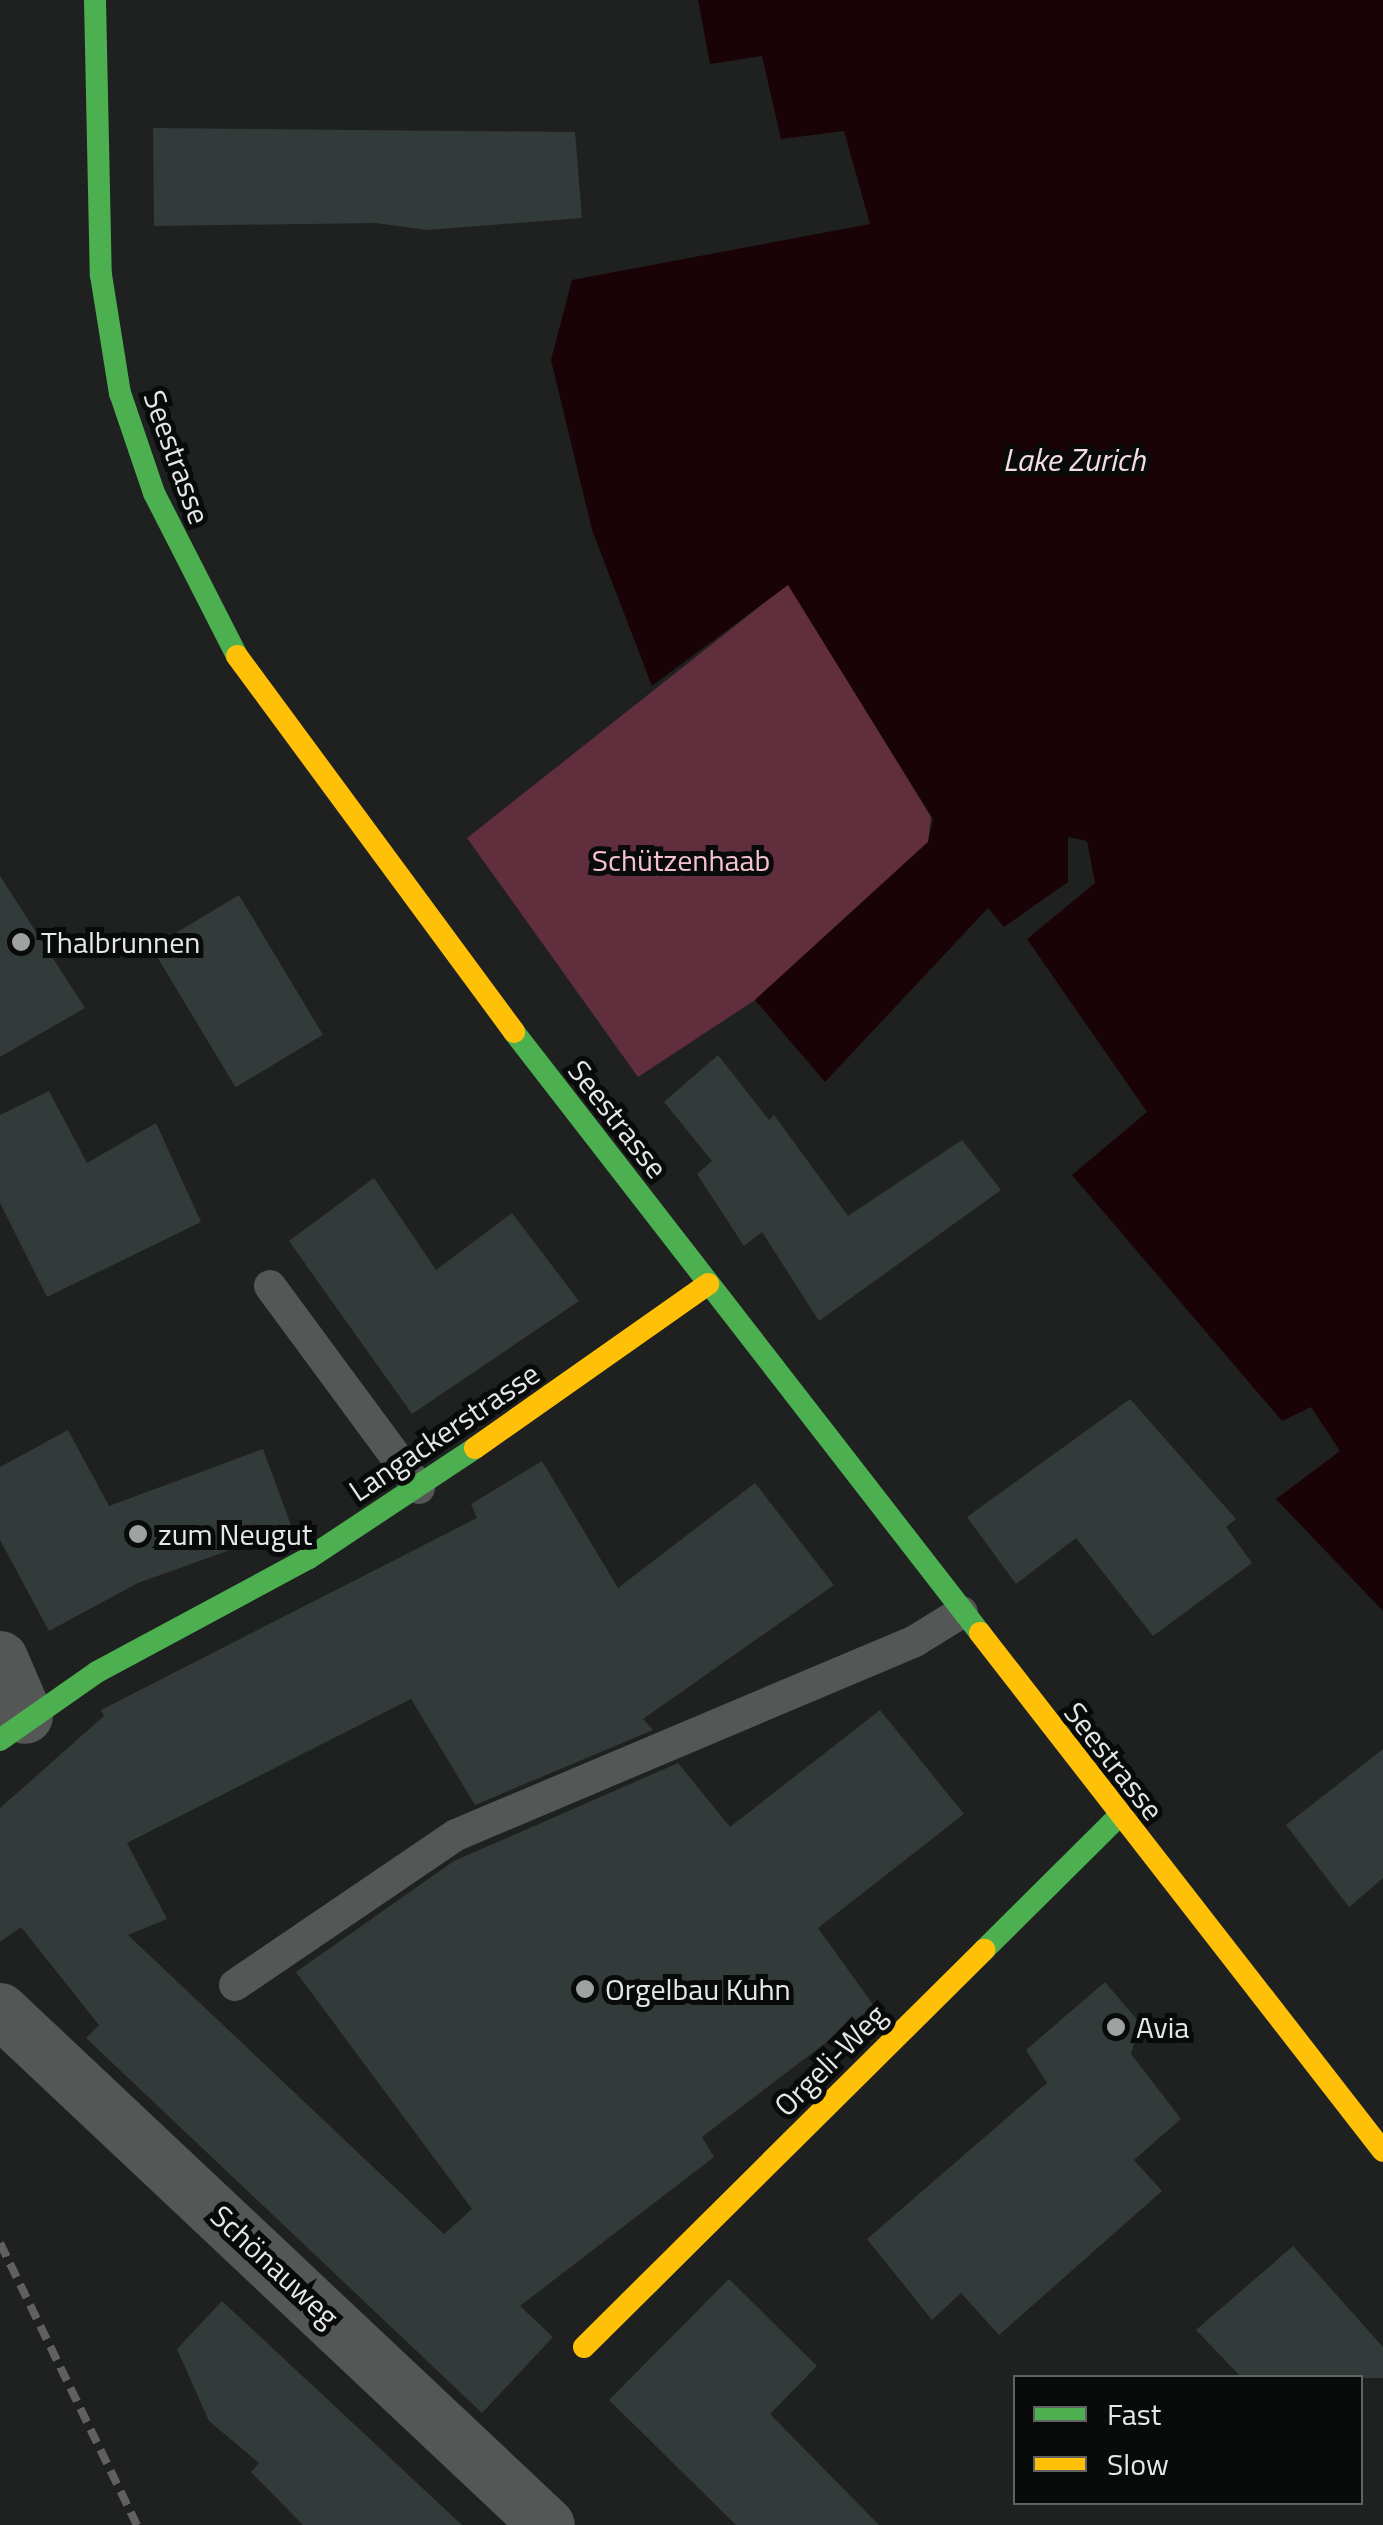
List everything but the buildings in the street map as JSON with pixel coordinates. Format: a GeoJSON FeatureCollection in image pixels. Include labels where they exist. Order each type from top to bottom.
{"type":"FeatureCollection","features":[{"type":"Feature","properties":{"kind":"main road","name":"Seestrasse"},"geometry":{"type":"LineString","coordinates":[[95,0],[101,274],[120,394],[189,574],[216,628],[422,910],[708,1284],[1383,2152]]}},
{"type":"Feature","properties":{"kind":"main road","name":"Langackerstrasse"},"geometry":{"type":"LineString","coordinates":[[13,1728],[419,1488],[708,1284]]}},
{"type":"Feature","properties":{"kind":"main road","name":"Orgeli-Weg"},"geometry":{"type":"LineString","coordinates":[[584,2346],[1119,1816]]}},
{"type":"Feature","properties":{"kind":"street"},"geometry":{"type":"LineString","coordinates":[[0,1658],[13,1728]]}},
{"type":"Feature","properties":{"kind":"street","name":"Schönauweg"},"geometry":{"type":"LineString","coordinates":[[0,2010],[548,2525]]}},
{"type":"Feature","properties":{"kind":"lane"},"geometry":{"type":"LineString","coordinates":[[270,1286],[419,1488]]}},
{"type":"Feature","properties":{"kind":"lane"},"geometry":{"type":"LineString","coordinates":[[235,1984],[456,1835],[916,1641],[962,1612]]}},
{"type":"Feature","properties":{"kind":"green space","name":"Schützenhaab"},"geometry":{"type":"Polygon","coordinates":[[[788,584],[931,817],[928,842],[755,1000],[638,1077],[467,838],[788,584]]]}},
{"type":"Feature","properties":{"kind":"water","name":"Lake Zurich"},"geometry":{"type":"Polygon","coordinates":[[[698,0],[1383,0],[1383,1611],[1276,1499],[1340,1451],[1311,1407],[1282,1421],[1072,1175],[1147,1112],[1027,939],[1095,883],[1087,841],[1068,837],[1068,882],[1004,927],[988,908],[825,1082],[755,1000],[928,842],[933,819],[788,585],[652,686],[592,530],[551,360],[572,280],[870,224],[844,131],[781,139],[762,56],[710,64],[698,0]]]}},
{"type":"Feature","properties":{"kind":"railway"},"geometry":{"type":"LineString","coordinates":[[0,2243],[137,2525]]}},
{"type":"Feature","properties":{"kind":"traffic: fast"},"geometry":{"type":"LineString","coordinates":[[95,0],[101,275],[120,393],[154,493],[237,656]]}},
{"type":"Feature","properties":{"kind":"traffic: fast"},"geometry":{"type":"LineString","coordinates":[[514,1032],[980,1633]]}},
{"type":"Feature","properties":{"kind":"traffic: fast"},"geometry":{"type":"LineString","coordinates":[[0,1740],[97,1672],[309,1558],[475,1448]]}},
{"type":"Feature","properties":{"kind":"traffic: fast"},"geometry":{"type":"LineString","coordinates":[[984,1950],[1119,1816]]}},
{"type":"Feature","properties":{"kind":"traffic: slow"},"geometry":{"type":"LineString","coordinates":[[237,656],[514,1032]]}},
{"type":"Feature","properties":{"kind":"traffic: slow"},"geometry":{"type":"LineString","coordinates":[[475,1448],[708,1284]]}},
{"type":"Feature","properties":{"kind":"traffic: slow"},"geometry":{"type":"LineString","coordinates":[[980,1633],[1383,2151]]}},
{"type":"Feature","properties":{"kind":"traffic: slow"},"geometry":{"type":"LineString","coordinates":[[584,2347],[984,1950]]}},
{"type":"Feature","properties":{"kind":"place","name":"Thalbrunnen"},"geometry":{"type":"Point","coordinates":[21,942]}},
{"type":"Feature","properties":{"kind":"place","name":"zum Neugut"},"geometry":{"type":"Point","coordinates":[138,1534]}},
{"type":"Feature","properties":{"kind":"place","name":"Orgelbau Kuhn"},"geometry":{"type":"Point","coordinates":[585,1989]}},
{"type":"Feature","properties":{"kind":"place","name":"Avia"},"geometry":{"type":"Point","coordinates":[1116,2027]}}]}
